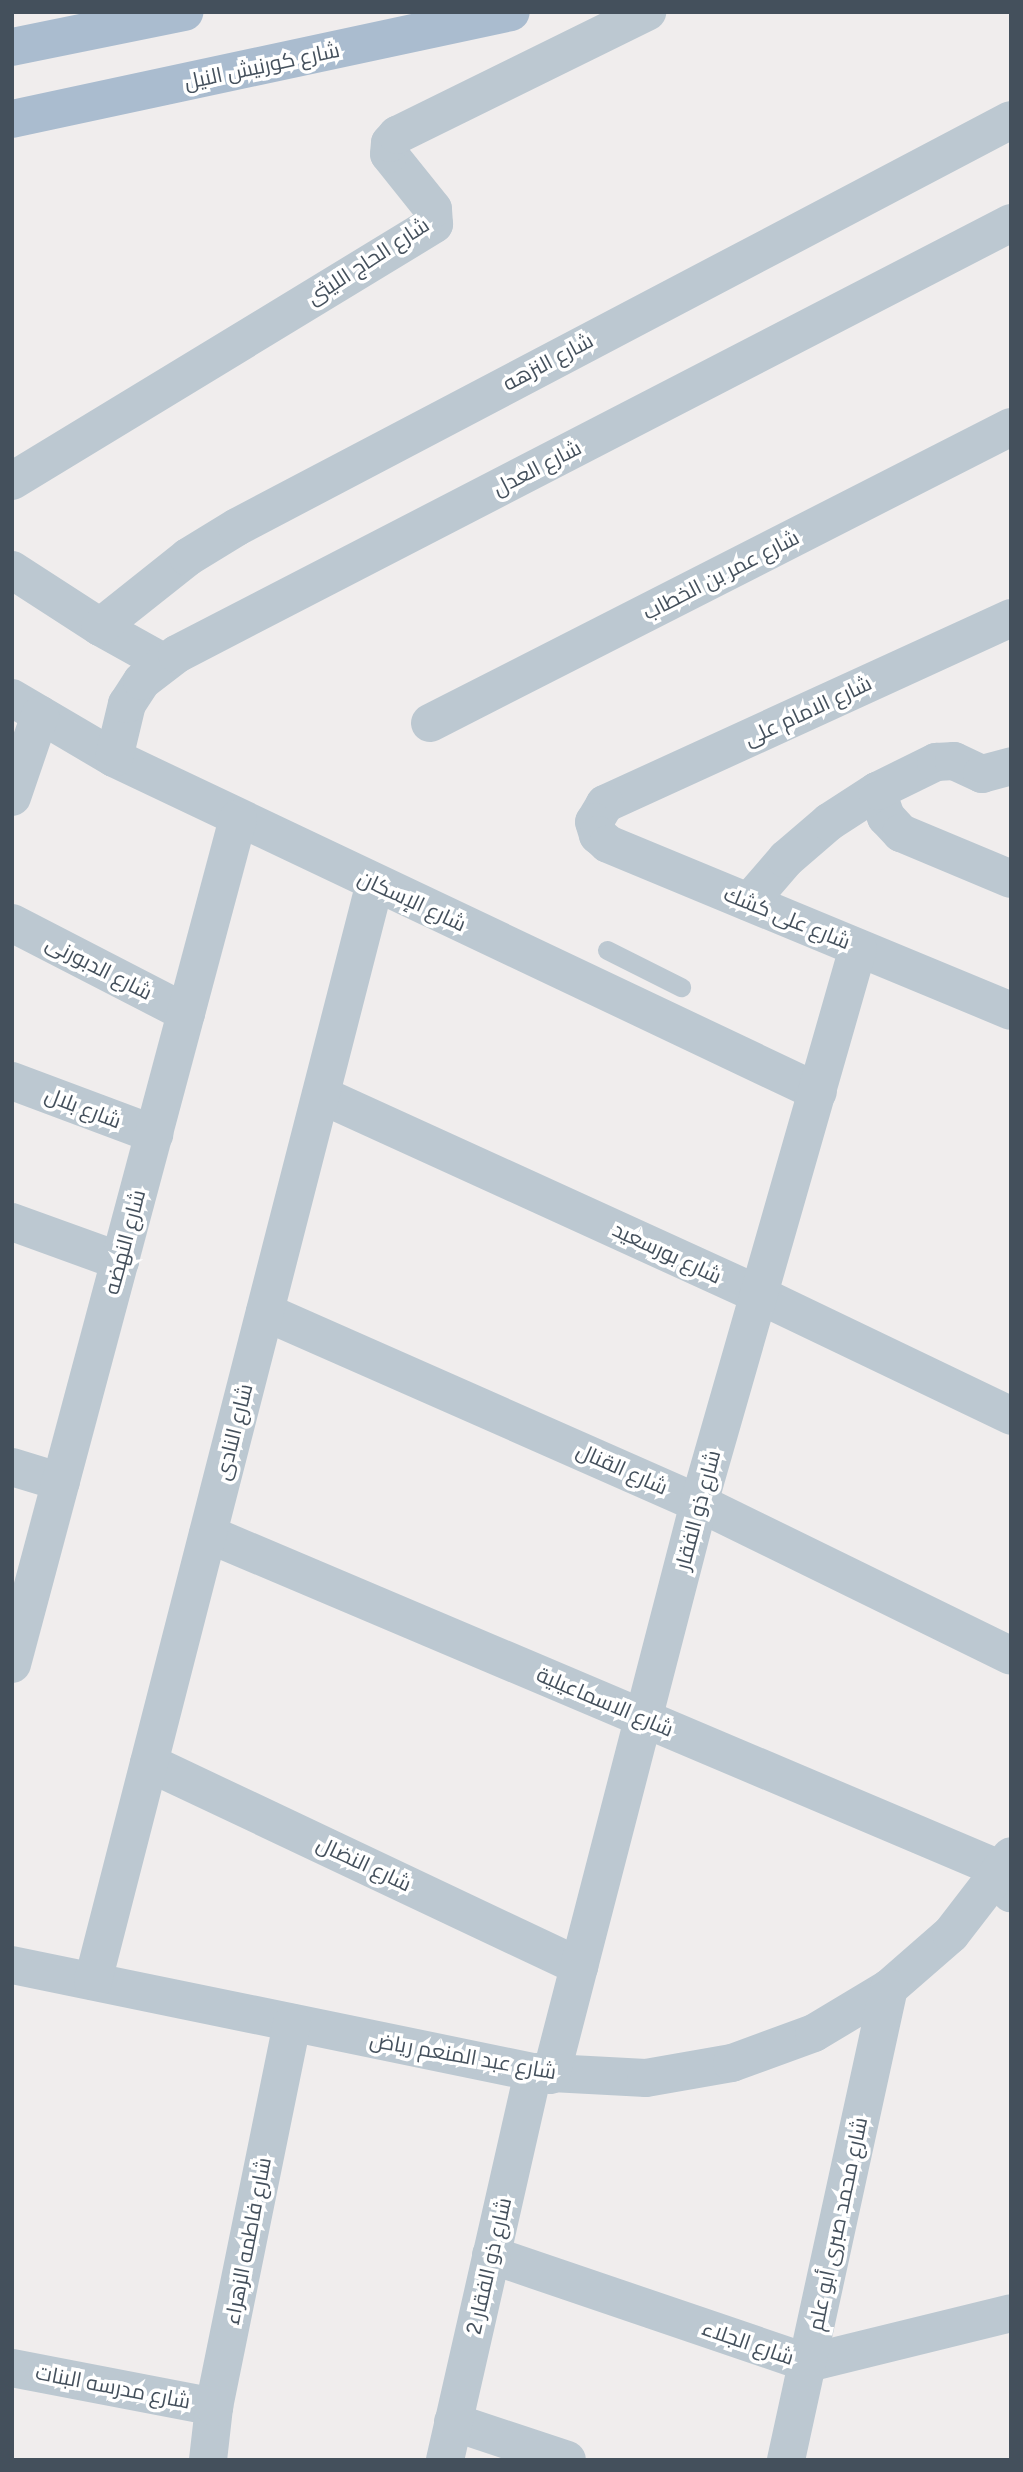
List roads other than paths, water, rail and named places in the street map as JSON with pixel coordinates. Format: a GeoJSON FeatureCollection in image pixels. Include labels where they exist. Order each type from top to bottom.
{"type":"FeatureCollection","features":[{"type":"Feature","properties":{"kind":"main road"},"geometry":{"type":"LineString","coordinates":[[12,47],[184,12]]}},
{"type":"Feature","properties":{"kind":"main road","name":"شارع كورنيش النيل"},"geometry":{"type":"LineString","coordinates":[[12,120],[512,12]]}},
{"type":"Feature","properties":{"kind":"street","name":"شارع الحاج الليثى"},"geometry":{"type":"LineString","coordinates":[[12,481],[434,224],[433,209],[389,154],[397,135],[647,12]]}},
{"type":"Feature","properties":{"kind":"street","name":"شارع النزهه"},"geometry":{"type":"LineString","coordinates":[[100,628],[188,557],[237,527],[1011,120]]}},
{"type":"Feature","properties":{"kind":"street","name":"شارع العدل"},"geometry":{"type":"LineString","coordinates":[[114,758],[127,704],[163,662],[1011,223]]}},
{"type":"Feature","properties":{"kind":"street","name":"شارع عمر بن الخطاب"},"geometry":{"type":"LineString","coordinates":[[430,723],[1011,427]]}},
{"type":"Feature","properties":{"kind":"street"},"geometry":{"type":"LineString","coordinates":[[12,570],[100,628],[163,662]]}},
{"type":"Feature","properties":{"kind":"street","name":"شارع الامام على"},"geometry":{"type":"LineString","coordinates":[[605,804],[1011,618]]}},
{"type":"Feature","properties":{"kind":"street"},"geometry":{"type":"LineString","coordinates":[[12,797],[26,707]]}},
{"type":"Feature","properties":{"kind":"street","name":"شارع الإسكان"},"geometry":{"type":"LineString","coordinates":[[26,707],[114,758],[238,819],[818,1092]]}},
{"type":"Feature","properties":{"kind":"street"},"geometry":{"type":"LineString","coordinates":[[749,902],[786,859],[829,821],[877,791],[936,762],[954,761],[982,774],[1011,766]]}},
{"type":"Feature","properties":{"kind":"street"},"geometry":{"type":"LineString","coordinates":[[877,791],[886,817],[901,833],[1011,878]]}},
{"type":"Feature","properties":{"kind":"street","name":"شارع على كشك"},"geometry":{"type":"LineString","coordinates":[[605,804],[594,821],[598,835],[608,844],[1011,1011]]}},
{"type":"Feature","properties":{"kind":"street","name":"شارع النهضه"},"geometry":{"type":"LineString","coordinates":[[13,1658],[238,819]]}},
{"type":"Feature","properties":{"kind":"street","name":"شارع النادى"},"geometry":{"type":"LineString","coordinates":[[93,1981],[375,883]]}},
{"type":"Feature","properties":{"kind":"street","name":"شارع الدبورنى"},"geometry":{"type":"LineString","coordinates":[[12,923],[186,1013]]}},
{"type":"Feature","properties":{"kind":"street","name":"شارع ذو الفقار"},"geometry":{"type":"LineString","coordinates":[[542,2073],[579,1966],[699,1503],[858,948]]}},
{"type":"Feature","properties":{"kind":"street","name":"شارع بلال"},"geometry":{"type":"LineString","coordinates":[[12,1081],[154,1134]]}},
{"type":"Feature","properties":{"kind":"street","name":"شارع بورسعيد"},"geometry":{"type":"LineString","coordinates":[[321,1095],[760,1295],[1011,1416]]}},
{"type":"Feature","properties":{"kind":"street"},"geometry":{"type":"LineString","coordinates":[[12,1222],[120,1261]]}},
{"type":"Feature","properties":{"kind":"street","name":"شارع القنال"},"geometry":{"type":"LineString","coordinates":[[265,1312],[699,1503],[1011,1656]]}},
{"type":"Feature","properties":{"kind":"street"},"geometry":{"type":"LineString","coordinates":[[12,1467],[61,1482]]}},
{"type":"Feature","properties":{"kind":"street","name":"شارع الاسماعيلية"},"geometry":{"type":"LineString","coordinates":[[208,1534],[1008,1873]]}},
{"type":"Feature","properties":{"kind":"street","name":"شارع النضال"},"geometry":{"type":"LineString","coordinates":[[149,1763],[579,1966]]}},
{"type":"Feature","properties":{"kind":"street","name":"شارع عبد المنعم رياض"},"geometry":{"type":"LineString","coordinates":[[12,1965],[542,2073],[646,2078],[732,2063],[814,2033],[889,1988],[951,1934],[1008,1873]]}},
{"type":"Feature","properties":{"kind":"street","name":"شارع محمد صبرى أبو علم"},"geometry":{"type":"LineString","coordinates":[[786,2460],[889,1988]]}},
{"type":"Feature","properties":{"kind":"street","name":"شارع فاطمه الزهراء"},"geometry":{"type":"LineString","coordinates":[[208,2460],[214,2407],[292,2023]]}},
{"type":"Feature","properties":{"kind":"street","name":"شارع ذو الفقار 2"},"geometry":{"type":"LineString","coordinates":[[444,2460],[491,2255],[542,2073]]}},
{"type":"Feature","properties":{"kind":"street","name":"شارع الجلاء"},"geometry":{"type":"LineString","coordinates":[[491,2255],[808,2363],[1011,2313]]}},
{"type":"Feature","properties":{"kind":"street","name":"شارع مدرسه البنات"},"geometry":{"type":"LineString","coordinates":[[12,2368],[214,2407]]}},
{"type":"Feature","properties":{"kind":"street"},"geometry":{"type":"LineString","coordinates":[[453,2422],[567,2460]]}},
{"type":"Feature","properties":{"kind":"lane"},"geometry":{"type":"LineString","coordinates":[[604,991],[613,953],[681,987]]}}]}
